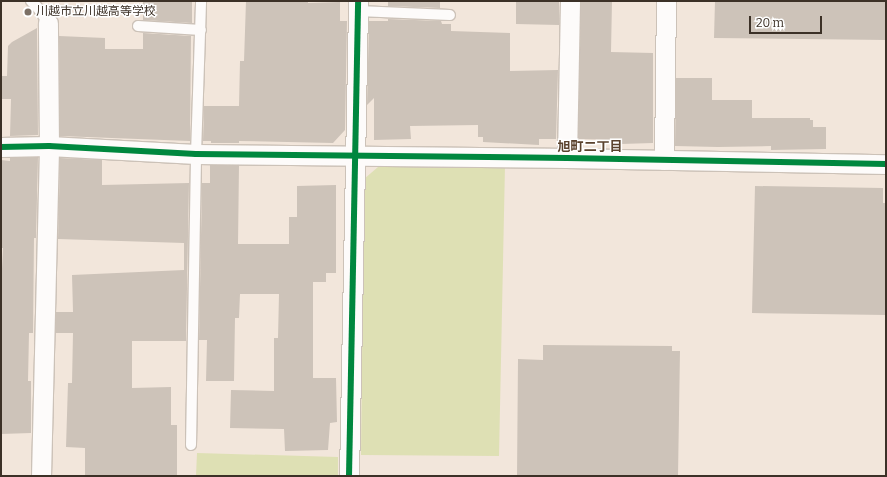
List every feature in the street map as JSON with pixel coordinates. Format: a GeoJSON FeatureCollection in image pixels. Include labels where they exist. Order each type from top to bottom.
{"type":"FeatureCollection","features":[{"type":"Feature","properties":{"kind":"street"},"geometry":{"type":"LineString","coordinates":[[567,158],[570,1]]}},
{"type":"Feature","properties":{"kind":"street"},"geometry":{"type":"LineString","coordinates":[[664,160],[666,1]]}},
{"type":"Feature","properties":{"kind":"street"},"geometry":{"type":"LineString","coordinates":[[349,476],[358,6]]}},
{"type":"Feature","properties":{"kind":"street"},"geometry":{"type":"LineString","coordinates":[[41,476],[49,146],[48,23]]}},
{"type":"Feature","properties":{"kind":"street"},"geometry":{"type":"LineString","coordinates":[[1,147],[49,146],[196,154],[567,158],[886,164]]}},
{"type":"Feature","properties":{"kind":"lane"},"geometry":{"type":"LineString","coordinates":[[31,1],[48,23]]}},
{"type":"Feature","properties":{"kind":"lane"},"geometry":{"type":"LineString","coordinates":[[191,445],[196,154],[201,1]]}},
{"type":"Feature","properties":{"kind":"lane"},"geometry":{"type":"LineString","coordinates":[[358,6],[450,15]]}},
{"type":"Feature","properties":{"kind":"lane"},"geometry":{"type":"LineString","coordinates":[[138,26],[201,30]]}},
{"type":"Feature","properties":{"kind":"green space"},"geometry":{"type":"Polygon","coordinates":[[[505,165],[499,456],[361,455],[364,179],[378,167],[505,165]]]}},
{"type":"Feature","properties":{"kind":"green space"},"geometry":{"type":"Polygon","coordinates":[[[197,453],[338,457],[338,476],[196,476],[197,453]]]}},
{"type":"Feature","properties":{"kind":"building"},"geometry":{"type":"Polygon","coordinates":[[[143,1],[192,1],[192,23],[143,20],[143,1]]]}},
{"type":"Feature","properties":{"kind":"building"},"geometry":{"type":"Polygon","coordinates":[[[246,1],[308,1],[308,3],[340,2],[340,21],[347,21],[345,130],[333,143],[239,141],[239,143],[211,143],[211,141],[203,141],[204,106],[239,106],[240,61],[244,61],[246,1]]]}},
{"type":"Feature","properties":{"kind":"building"},"geometry":{"type":"Polygon","coordinates":[[[388,1],[440,1],[440,8],[388,6],[388,1]]]}},
{"type":"Feature","properties":{"kind":"building"},"geometry":{"type":"Polygon","coordinates":[[[516,1],[559,1],[559,25],[516,24],[516,1]]]}},
{"type":"Feature","properties":{"kind":"building"},"geometry":{"type":"Polygon","coordinates":[[[581,1],[612,1],[611,52],[653,53],[653,143],[621,144],[621,140],[578,139],[581,1]]]}},
{"type":"Feature","properties":{"kind":"building"},"geometry":{"type":"Polygon","coordinates":[[[715,1],[886,1],[886,40],[714,38],[715,1]]]}},
{"type":"Feature","properties":{"kind":"building"},"geometry":{"type":"Polygon","coordinates":[[[388,19],[441,21],[442,24],[451,24],[451,31],[510,33],[510,71],[558,70],[556,139],[539,139],[539,145],[483,142],[483,137],[478,137],[478,125],[410,126],[411,139],[374,140],[374,98],[367,105],[369,21],[388,21],[388,19]]]}},
{"type":"Feature","properties":{"kind":"building"},"geometry":{"type":"Polygon","coordinates":[[[37,28],[38,135],[10,136],[11,99],[1,99],[1,76],[7,76],[8,46],[12,42],[37,28]]]}},
{"type":"Feature","properties":{"kind":"building"},"geometry":{"type":"Polygon","coordinates":[[[143,33],[191,36],[190,141],[60,136],[59,36],[105,38],[105,49],[143,49],[143,33]]]}},
{"type":"Feature","properties":{"kind":"building"},"geometry":{"type":"Polygon","coordinates":[[[676,78],[712,78],[712,100],[752,100],[752,118],[810,118],[810,120],[813,120],[813,127],[826,127],[826,149],[771,150],[771,146],[675,146],[676,78]]]}},
{"type":"Feature","properties":{"kind":"building"},"geometry":{"type":"Polygon","coordinates":[[[38,157],[36,238],[34,238],[33,333],[29,333],[28,381],[31,381],[31,433],[1,434],[1,289],[3,248],[1,248],[1,160],[10,161],[10,158],[38,157]]]}},
{"type":"Feature","properties":{"kind":"building"},"geometry":{"type":"Polygon","coordinates":[[[60,158],[102,160],[102,185],[189,183],[186,341],[132,341],[132,388],[171,387],[171,425],[177,425],[177,476],[85,476],[85,448],[66,447],[68,383],[72,383],[73,333],[55,333],[56,312],[73,312],[72,275],[184,270],[184,243],[58,239],[60,158]]]}},
{"type":"Feature","properties":{"kind":"building"},"geometry":{"type":"Polygon","coordinates":[[[210,165],[239,165],[238,244],[289,244],[289,217],[297,217],[297,186],[336,185],[336,273],[326,273],[326,282],[313,282],[313,378],[336,378],[337,422],[330,423],[328,450],[285,451],[284,429],[230,428],[231,390],[274,391],[274,338],[278,338],[279,294],[240,294],[239,318],[235,318],[234,381],[206,381],[207,340],[199,340],[202,183],[210,183],[210,165]]]}},
{"type":"Feature","properties":{"kind":"building"},"geometry":{"type":"Polygon","coordinates":[[[755,186],[883,188],[883,203],[886,203],[886,315],[752,313],[755,186]]]}},
{"type":"Feature","properties":{"kind":"building"},"geometry":{"type":"Polygon","coordinates":[[[543,345],[672,346],[672,351],[680,351],[678,476],[517,476],[518,359],[543,360],[543,345]]]}},
{"type":"Feature","properties":{"kind":"cycle path"},"geometry":{"type":"LineString","coordinates":[[349,476],[358,1]]}},
{"type":"Feature","properties":{"kind":"cycle path"},"geometry":{"type":"LineString","coordinates":[[1,147],[49,146],[196,154],[567,158],[886,164]]}},
{"type":"Feature","properties":{"kind":"place","name":"川越市立川越高等学校"},"geometry":{"type":"Point","coordinates":[28,12]}},
{"type":"Feature","properties":{"kind":"district","name":"旭町二丁目"},"geometry":{"type":"Point","coordinates":[590,147]}}]}
